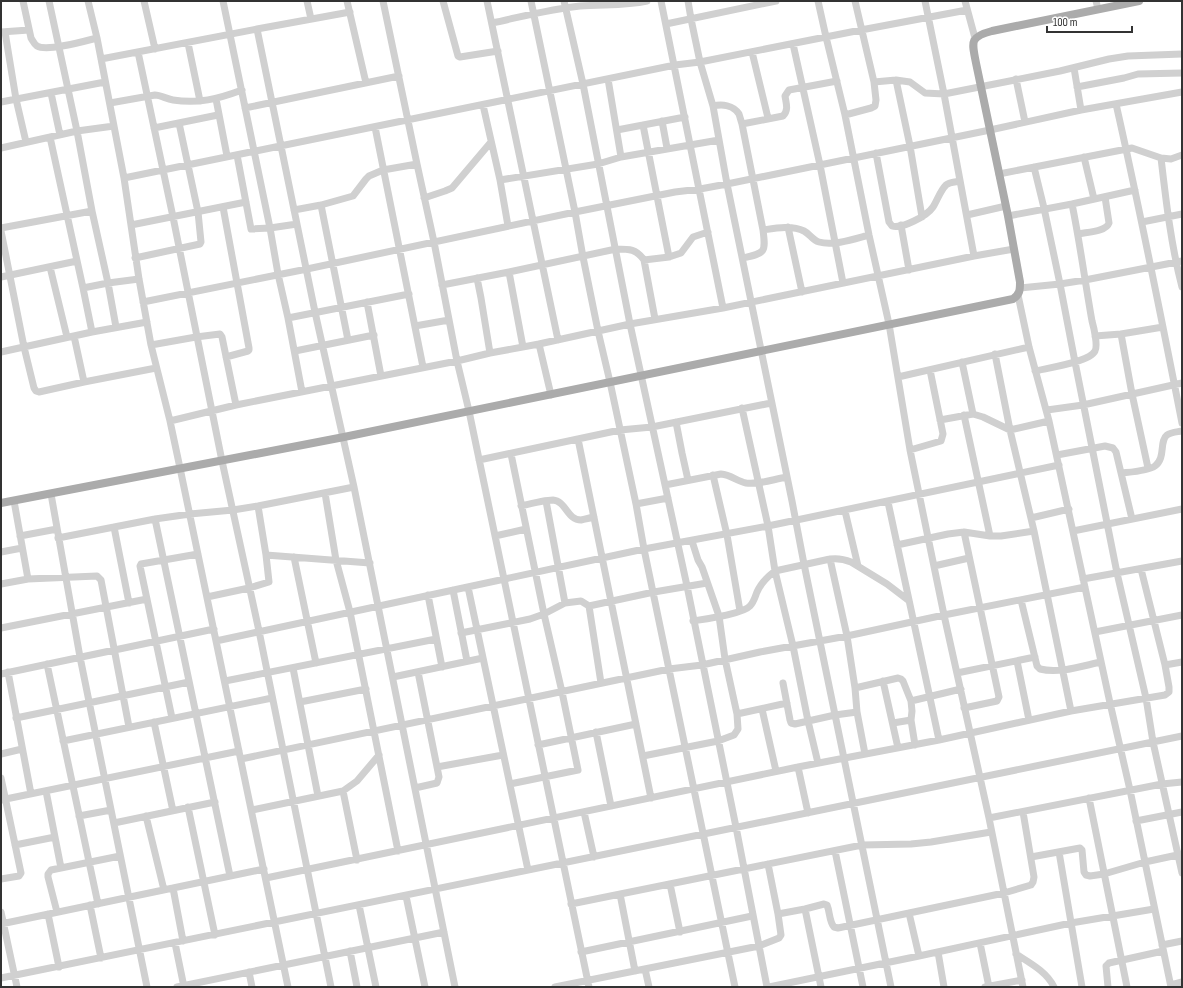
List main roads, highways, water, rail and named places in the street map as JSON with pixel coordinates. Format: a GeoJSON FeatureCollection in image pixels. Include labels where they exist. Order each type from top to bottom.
{"type":"FeatureCollection","features":[{"type":"Feature","properties":{"kind":"main road"},"geometry":{"type":"LineString","coordinates":[[1,504],[344,437],[1013,299],[1019,292],[1019,275],[974,50],[975,38],[981,34],[992,31],[1097,5],[1138,1]]}}]}
